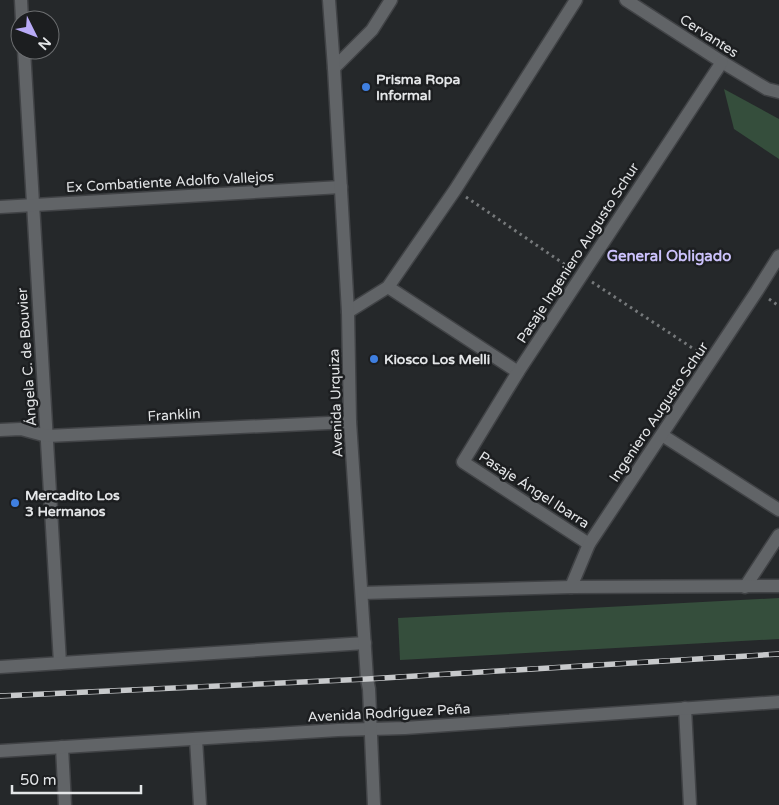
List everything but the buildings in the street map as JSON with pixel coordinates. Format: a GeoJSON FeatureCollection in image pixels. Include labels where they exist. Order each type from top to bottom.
{"type":"FeatureCollection","features":[{"type":"Feature","properties":{"kind":"street","name":"Avenida Urquiza"},"geometry":{"type":"LineString","coordinates":[[329,0],[348,312],[350,422],[367,679],[370,689],[374,805]]}},
{"type":"Feature","properties":{"kind":"street"},"geometry":{"type":"LineString","coordinates":[[334,68],[372,30],[391,0]]}},
{"type":"Feature","properties":{"kind":"street"},"geometry":{"type":"LineString","coordinates":[[348,312],[388,287],[455,190],[576,0]]}},
{"type":"Feature","properties":{"kind":"street","name":"Cervantes"},"geometry":{"type":"LineString","coordinates":[[626,0],[722,62],[767,89],[779,92]]}},
{"type":"Feature","properties":{"kind":"street","name":"Ángela C. de Bouvier"},"geometry":{"type":"LineString","coordinates":[[25,60],[60,662]]}},
{"type":"Feature","properties":{"kind":"street","name":"Pasaje Ingeniero Augusto Schur"},"geometry":{"type":"LineString","coordinates":[[463,462],[518,372],[722,62]]}},
{"type":"Feature","properties":{"kind":"street","name":"Ex Combatiente Adolfo Vallejos"},"geometry":{"type":"LineString","coordinates":[[0,207],[341,187]]}},
{"type":"Feature","properties":{"kind":"street","name":"Ingeniero Augusto Schur"},"geometry":{"type":"LineString","coordinates":[[571,587],[589,544],[779,256]]}},
{"type":"Feature","properties":{"kind":"street"},"geometry":{"type":"LineString","coordinates":[[388,287],[518,372]]}},
{"type":"Feature","properties":{"kind":"street","name":"Franklin"},"geometry":{"type":"LineString","coordinates":[[0,430],[21,429],[47,436],[350,422]]}},
{"type":"Feature","properties":{"kind":"street"},"geometry":{"type":"LineString","coordinates":[[662,435],[779,510]]}},
{"type":"Feature","properties":{"kind":"street","name":"Pasaje Ángel Ibarra"},"geometry":{"type":"LineString","coordinates":[[463,462],[589,544]]}},
{"type":"Feature","properties":{"kind":"street"},"geometry":{"type":"LineString","coordinates":[[745,587],[779,535]]}},
{"type":"Feature","properties":{"kind":"street"},"geometry":{"type":"LineString","coordinates":[[362,594],[571,587],[779,586]]}},
{"type":"Feature","properties":{"kind":"street"},"geometry":{"type":"LineString","coordinates":[[0,667],[365,643]]}},
{"type":"Feature","properties":{"kind":"street","name":"Avenida Rodríguez Peña"},"geometry":{"type":"LineString","coordinates":[[0,751],[338,730],[405,728],[779,702]]}},
{"type":"Feature","properties":{"kind":"street"},"geometry":{"type":"LineString","coordinates":[[685,708],[690,805]]}},
{"type":"Feature","properties":{"kind":"street"},"geometry":{"type":"LineString","coordinates":[[196,739],[200,805]]}},
{"type":"Feature","properties":{"kind":"street"},"geometry":{"type":"LineString","coordinates":[[62,747],[65,805]]}},
{"type":"Feature","properties":{"kind":"green space"},"geometry":{"type":"Polygon","coordinates":[[[724,89],[779,119],[779,159],[734,129],[724,89]]]}},
{"type":"Feature","properties":{"kind":"green space"},"geometry":{"type":"Polygon","coordinates":[[[779,598],[779,639],[400,660],[398,618],[779,598]]]}},
{"type":"Feature","properties":{"kind":"railway"},"geometry":{"type":"LineString","coordinates":[[0,696],[367,679],[779,654]]}},
{"type":"Feature","properties":{"kind":"place","name":"Prisma Ropa Informal"},"geometry":{"type":"Point","coordinates":[366,87]}},
{"type":"Feature","properties":{"kind":"place","name":"Kiosco Los Melli"},"geometry":{"type":"Point","coordinates":[374,359]}},
{"type":"Feature","properties":{"kind":"place","name":"Mercadito Los 3 Hermanos"},"geometry":{"type":"Point","coordinates":[15,503]}},
{"type":"Feature","properties":{"kind":"district","name":"General Obligado"},"geometry":{"type":"Point","coordinates":[669,256]}}]}
